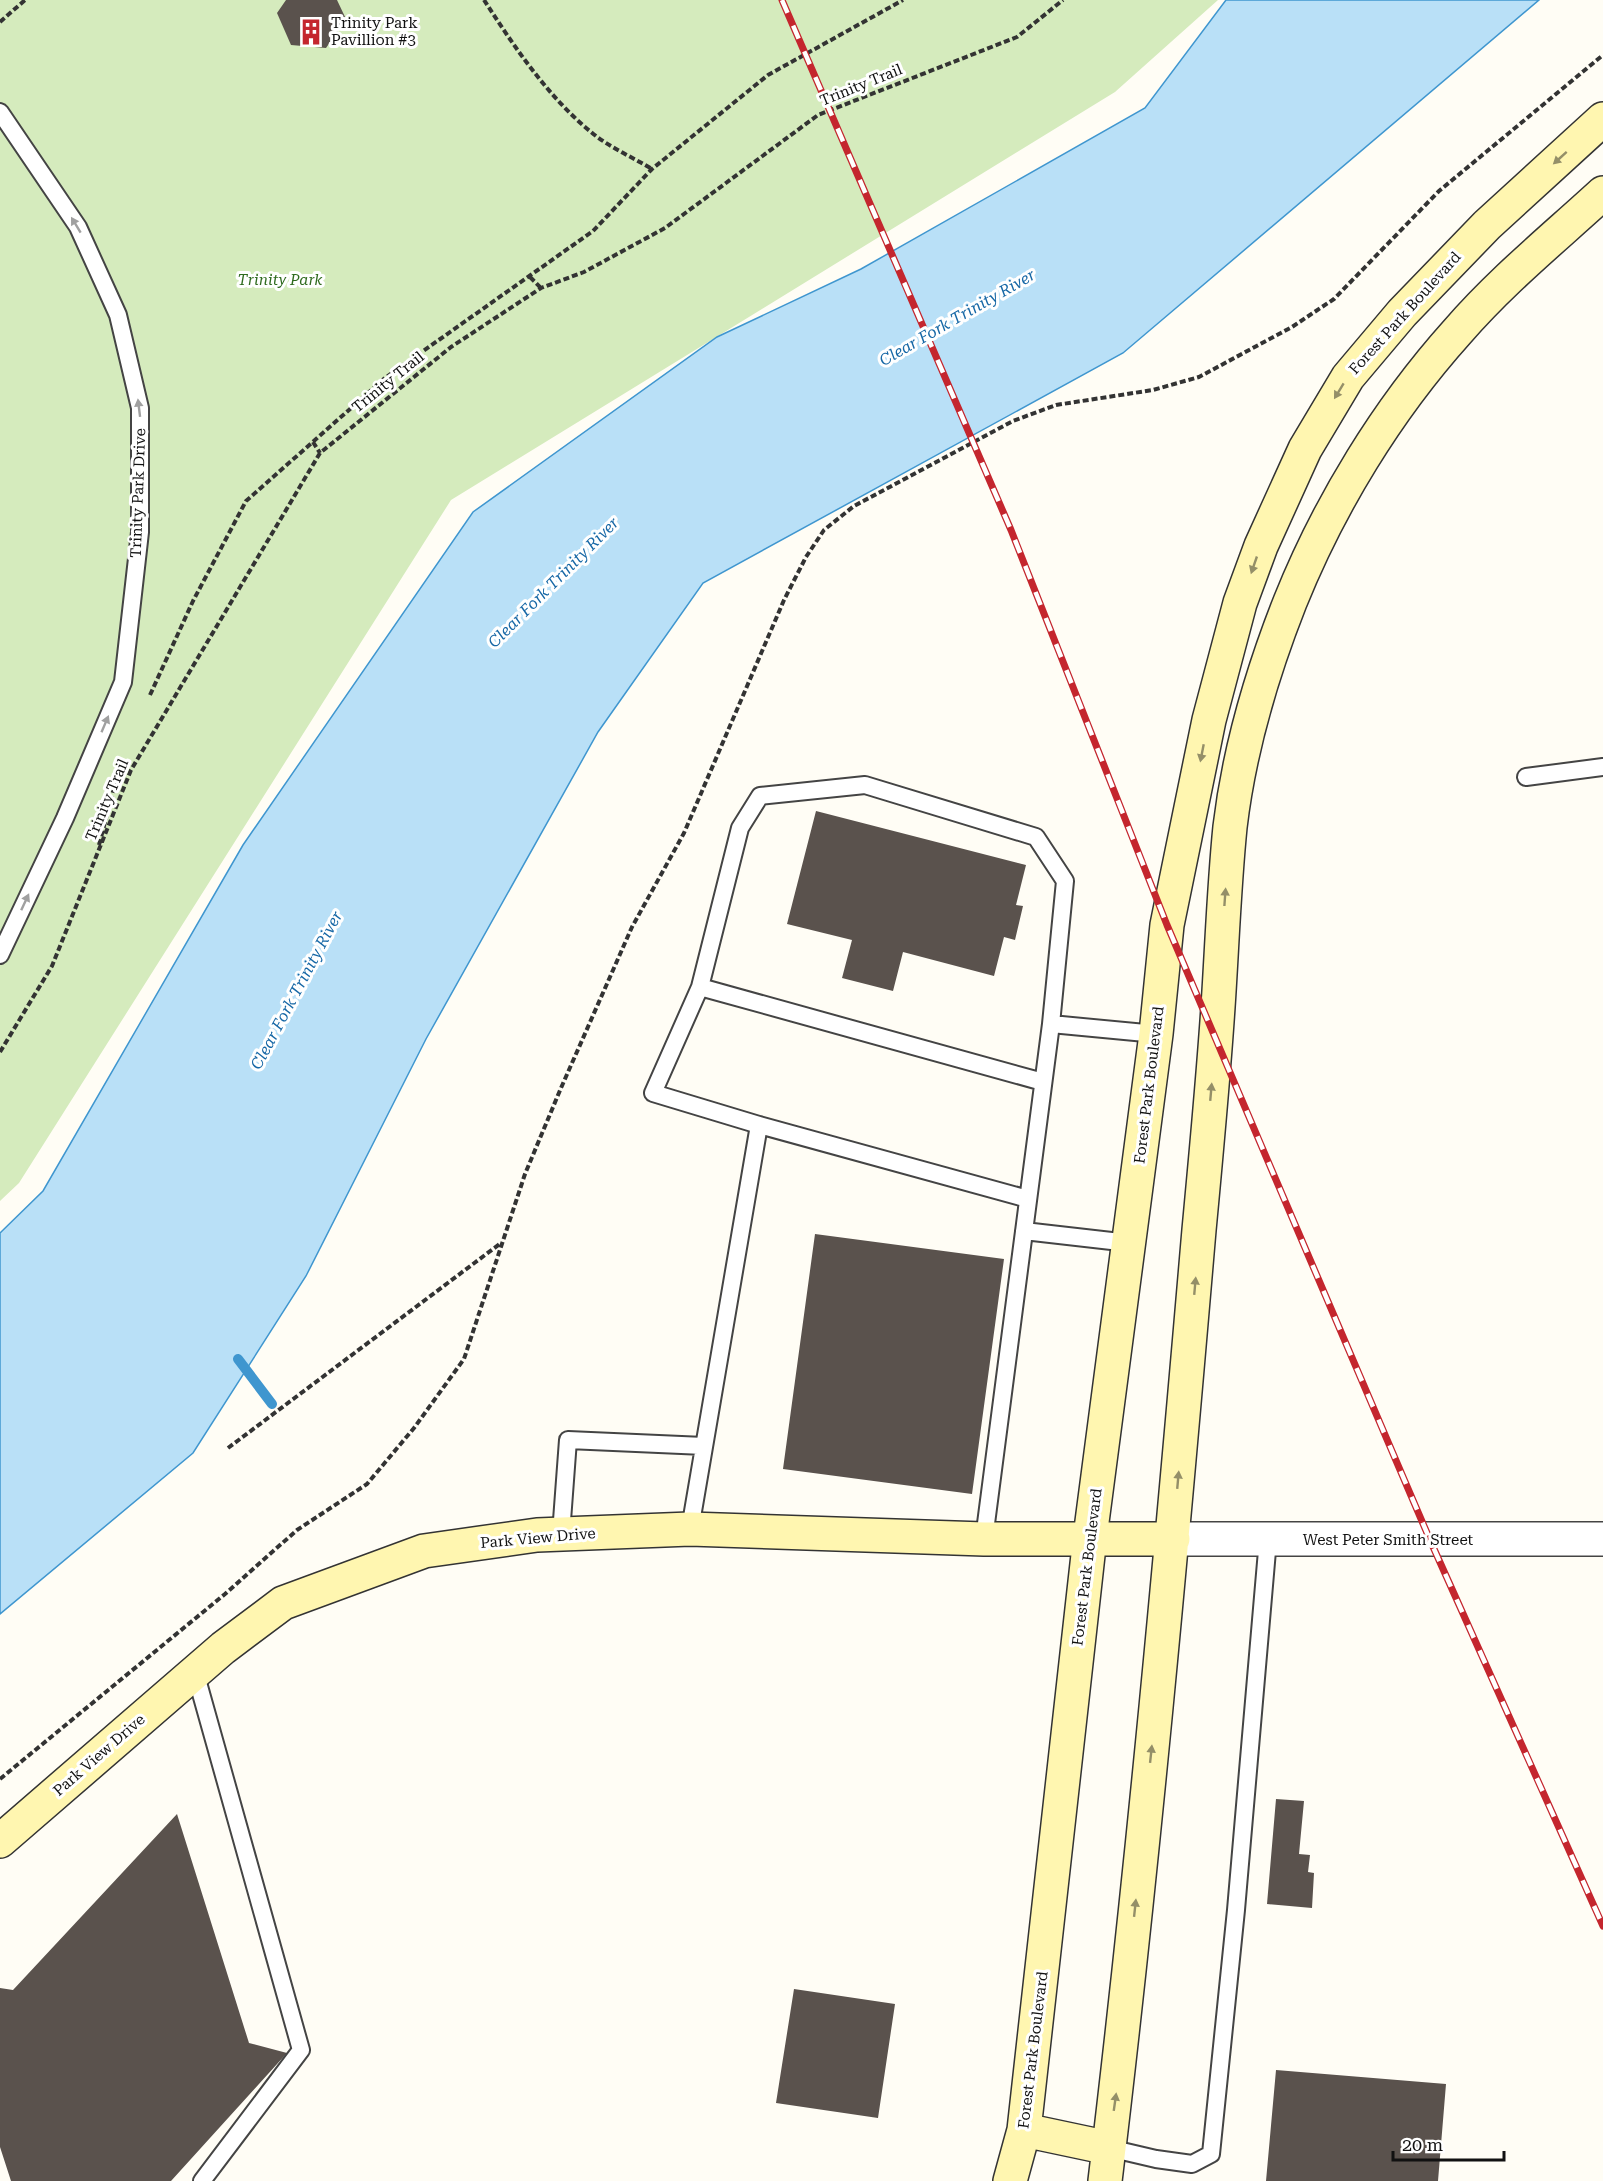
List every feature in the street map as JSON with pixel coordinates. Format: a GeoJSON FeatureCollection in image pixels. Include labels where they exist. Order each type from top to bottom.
{"type":"FeatureCollection","features":[{"type":"Feature","properties":{"kind":"main road","name":"Forest Park Boulevard"},"geometry":{"type":"LineString","coordinates":[[1010,2181],[1024,2130],[1090,1537],[1156,1035],[1167,925],[1209,720],[1240,603],[1257,555],[1305,449],[1348,377],[1402,314],[1487,225],[1603,119]]}},
{"type":"Feature","properties":{"kind":"main road"},"geometry":{"type":"LineString","coordinates":[[1105,2181],[1173,1539],[1216,1035],[1231,824],[1254,709],[1272,649],[1292,598],[1332,514],[1393,414],[1455,334],[1482,304],[1603,193]]}},
{"type":"Feature","properties":{"kind":"main road","name":"Park View Drive"},"geometry":{"type":"LineString","coordinates":[[0,1841],[195,1672],[283,1603],[424,1551],[561,1534],[690,1529],[984,1539],[1090,1537],[1173,1539]]}},
{"type":"Feature","properties":{"kind":"main road"},"geometry":{"type":"LineString","coordinates":[[1024,2130],[1109,2148]]}},
{"type":"Feature","properties":{"kind":"street","name":"West Peter Smith Street"},"geometry":{"type":"LineString","coordinates":[[1173,1539],[1603,1539]]}},
{"type":"Feature","properties":{"kind":"lane","name":"Trinity Park Drive"},"geometry":{"type":"LineString","coordinates":[[0,112],[78,227],[118,315],[140,408],[140,532],[123,682],[65,818],[0,955]]}},
{"type":"Feature","properties":{"kind":"lane"},"geometry":{"type":"LineString","coordinates":[[1526,777],[1603,767]]}},
{"type":"Feature","properties":{"kind":"lane"},"geometry":{"type":"LineString","coordinates":[[984,1539],[1051,1024],[1065,881],[1036,837],[864,785],[760,796],[740,828],[700,987],[653,1093],[759,1125],[1028,1199]]}},
{"type":"Feature","properties":{"kind":"lane"},"geometry":{"type":"LineString","coordinates":[[700,987],[1043,1082]]}},
{"type":"Feature","properties":{"kind":"lane"},"geometry":{"type":"LineString","coordinates":[[1051,1024],[1156,1035]]}},
{"type":"Feature","properties":{"kind":"lane"},"geometry":{"type":"LineString","coordinates":[[690,1529],[759,1125]]}},
{"type":"Feature","properties":{"kind":"lane"},"geometry":{"type":"LineString","coordinates":[[1024,1230],[1129,1243]]}},
{"type":"Feature","properties":{"kind":"lane"},"geometry":{"type":"LineString","coordinates":[[561,1534],[568,1440],[704,1446]]}},
{"type":"Feature","properties":{"kind":"lane"},"geometry":{"type":"LineString","coordinates":[[1109,2148],[1156,2159],[1192,2163],[1211,2154],[1236,1910],[1268,1539]]}},
{"type":"Feature","properties":{"kind":"lane"},"geometry":{"type":"LineString","coordinates":[[195,1672],[301,2050],[202,2181]]}},
{"type":"Feature","properties":{"kind":"path"},"geometry":{"type":"LineString","coordinates":[[0,22],[25,0]]}},
{"type":"Feature","properties":{"kind":"path"},"geometry":{"type":"LineString","coordinates":[[484,0],[513,45],[558,100],[596,136],[652,170]]}},
{"type":"Feature","properties":{"kind":"path"},"geometry":{"type":"LineString","coordinates":[[146,705],[192,601],[246,501],[385,378],[593,231],[652,170],[768,75],[903,0]]}},
{"type":"Feature","properties":{"kind":"path","name":"Trinity Trail"},"geometry":{"type":"LineString","coordinates":[[0,1052],[52,966],[131,770],[320,453],[451,346],[541,288],[584,272],[665,228],[818,115],[1017,37],[1063,0]]}},
{"type":"Feature","properties":{"kind":"path"},"geometry":{"type":"LineString","coordinates":[[0,1779],[225,1594],[297,1530],[367,1484],[414,1428],[464,1359],[525,1174],[632,927],[684,833],[784,600],[806,557],[824,530],[854,506],[1013,421],[1056,405],[1153,390],[1199,376],[1292,327],[1334,299],[1439,191],[1603,55]]}},
{"type":"Feature","properties":{"kind":"path"},"geometry":{"type":"LineString","coordinates":[[530,277],[541,288]]}},
{"type":"Feature","properties":{"kind":"path"},"geometry":{"type":"LineString","coordinates":[[313,442],[320,453]]}},
{"type":"Feature","properties":{"kind":"path"},"geometry":{"type":"LineString","coordinates":[[95,861],[122,758]]}},
{"type":"Feature","properties":{"kind":"path"},"geometry":{"type":"LineString","coordinates":[[228,1448],[502,1243]]}},
{"type":"Feature","properties":{"kind":"green space","name":"Trinity Park"},"geometry":{"type":"Polygon","coordinates":[[[0,0],[1218,0],[1115,92],[451,500],[19,1183],[0,1201],[0,0]]]}},
{"type":"Feature","properties":{"kind":"water","name":"Clear Fork Trinity River"},"geometry":{"type":"Polygon","coordinates":[[[1226,0],[1539,0],[1123,353],[703,583],[598,732],[426,1039],[306,1276],[193,1453],[0,1614],[0,1233],[43,1191],[243,845],[473,512],[717,337],[861,269],[1145,108],[1226,0]]]}},
{"type":"Feature","properties":{"kind":"building","name":"Trinity Park Pavillion #3"},"geometry":{"type":"Polygon","coordinates":[[[286,0],[337,0],[346,19],[326,48],[291,45],[277,13],[286,0]]]}},
{"type":"Feature","properties":{"kind":"building"},"geometry":{"type":"Polygon","coordinates":[[[816,811],[1026,865],[1016,905],[1023,906],[1015,940],[1004,937],[994,976],[903,952],[893,991],[842,978],[852,940],[787,924],[816,811]]]}},
{"type":"Feature","properties":{"kind":"building"},"geometry":{"type":"Polygon","coordinates":[[[815,1234],[1004,1259],[972,1494],[783,1469],[815,1234]]]}},
{"type":"Feature","properties":{"kind":"building"},"geometry":{"type":"Polygon","coordinates":[[[1276,1799],[1304,1801],[1299,1854],[1310,1855],[1308,1872],[1314,1873],[1312,1908],[1267,1904],[1276,1799]]]}},
{"type":"Feature","properties":{"kind":"building"},"geometry":{"type":"Polygon","coordinates":[[[177,1814],[249,2043],[287,2053],[171,2181],[11,2181],[0,2147],[0,1988],[13,1990],[177,1814]]]}},
{"type":"Feature","properties":{"kind":"building"},"geometry":{"type":"Polygon","coordinates":[[[794,1989],[895,2004],[878,2118],[776,2103],[794,1989]]]}},
{"type":"Feature","properties":{"kind":"building"},"geometry":{"type":"Polygon","coordinates":[[[1276,2070],[1446,2084],[1438,2181],[1266,2181],[1276,2070]]]}},
{"type":"Feature","properties":{"kind":"waterway"},"geometry":{"type":"LineString","coordinates":[[238,1359],[272,1404]]}},
{"type":"Feature","properties":{"kind":"railway"},"geometry":{"type":"LineString","coordinates":[[782,0],[1011,530],[1167,925],[1430,1540],[1603,1926]]}},
{"type":"Feature","properties":{"kind":"place","name":"Trinity Park Pavillion #3"},"geometry":{"type":"Point","coordinates":[311,32]}}]}
